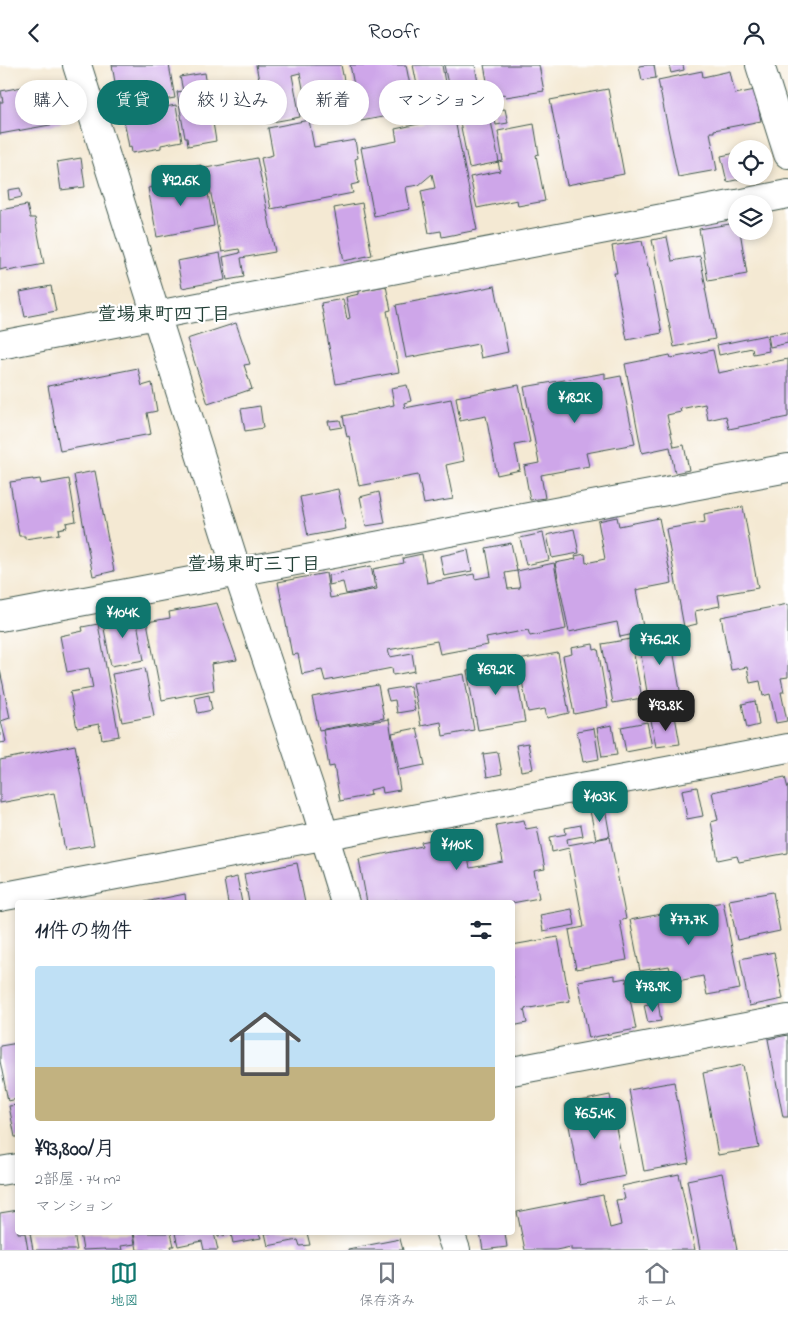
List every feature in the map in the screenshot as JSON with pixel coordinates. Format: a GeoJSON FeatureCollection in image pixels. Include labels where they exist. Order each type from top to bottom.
{"type":"FeatureCollection","features":[{"type":"Feature","properties":{"kind":"street"},"geometry":{"type":"LineString","coordinates":[[77,65],[237,571],[312,795],[344,900]]}},
{"type":"Feature","properties":{"kind":"street"},"geometry":{"type":"LineString","coordinates":[[760,65],[788,154]]}},
{"type":"Feature","properties":{"kind":"street"},"geometry":{"type":"LineString","coordinates":[[773,197],[788,194]]}},
{"type":"Feature","properties":{"kind":"street"},"geometry":{"type":"LineString","coordinates":[[0,345],[728,206]]}},
{"type":"Feature","properties":{"kind":"street"},"geometry":{"type":"LineString","coordinates":[[0,617],[788,467]]}},
{"type":"Feature","properties":{"kind":"street"},"geometry":{"type":"LineString","coordinates":[[0,897],[788,749]]}},
{"type":"Feature","properties":{"kind":"street"},"geometry":{"type":"LineString","coordinates":[[515,1070],[788,1019]]}},
{"type":"Feature","properties":{"kind":"street"},"geometry":{"type":"LineString","coordinates":[[0,1171],[15,1168]]}},
{"type":"Feature","properties":{"kind":"street"},"geometry":{"type":"LineString","coordinates":[[451,1235],[456,1250]]}},
{"type":"Feature","properties":{"kind":"building"},"geometry":{"type":"Polygon","coordinates":[[[112,65],[169,65],[175,98],[169,99],[169,80],[115,80],[112,65]]]}},
{"type":"Feature","properties":{"kind":"building"},"geometry":{"type":"Polygon","coordinates":[[[256,65],[341,65],[344,80],[301,80],[300,73],[292,75],[297,101],[297,118],[287,119],[287,80],[259,80],[256,65]]]}},
{"type":"Feature","properties":{"kind":"building"},"geometry":{"type":"Polygon","coordinates":[[[350,65],[406,65],[409,80],[379,80],[379,118],[369,120],[369,80],[353,80],[350,65]]]}},
{"type":"Feature","properties":{"kind":"building"},"geometry":{"type":"Polygon","coordinates":[[[413,65],[442,65],[444,80],[416,80],[413,65]]]}},
{"type":"Feature","properties":{"kind":"building"},"geometry":{"type":"Polygon","coordinates":[[[444,65],[475,65],[478,80],[447,80],[444,65]]]}},
{"type":"Feature","properties":{"kind":"building"},"geometry":{"type":"Polygon","coordinates":[[[484,65],[539,65],[544,91],[506,97],[504,94],[504,80],[487,80],[484,65]]]}},
{"type":"Feature","properties":{"kind":"building"},"geometry":{"type":"Polygon","coordinates":[[[654,65],[656,78],[642,80],[639,66],[654,65]]]}},
{"type":"Feature","properties":{"kind":"building"},"geometry":{"type":"Polygon","coordinates":[[[669,65],[683,65],[684,70],[671,73],[669,65]]]}},
{"type":"Feature","properties":{"kind":"building"},"geometry":{"type":"Polygon","coordinates":[[[702,71],[703,77],[730,71],[735,94],[755,90],[761,121],[710,132],[717,170],[678,177],[658,80],[702,71]]]}},
{"type":"Feature","properties":{"kind":"building"},"geometry":{"type":"Polygon","coordinates":[[[205,73],[206,80],[181,80],[180,77],[205,73]]]}},
{"type":"Feature","properties":{"kind":"building"},"geometry":{"type":"Polygon","coordinates":[[[15,88],[15,125],[50,125],[0,134],[0,102],[3,102],[1,91],[15,88]]]}},
{"type":"Feature","properties":{"kind":"building"},"geometry":{"type":"Polygon","coordinates":[[[608,89],[624,174],[567,185],[550,100],[608,89]]]}},
{"type":"Feature","properties":{"kind":"building"},"geometry":{"type":"Polygon","coordinates":[[[176,105],[182,141],[161,145],[161,148],[132,153],[125,125],[169,125],[169,106],[176,105]]]}},
{"type":"Feature","properties":{"kind":"building"},"geometry":{"type":"Polygon","coordinates":[[[504,109],[508,123],[504,124],[504,109]]]}},
{"type":"Feature","properties":{"kind":"building"},"geometry":{"type":"Polygon","coordinates":[[[297,122],[297,125],[310,125],[314,147],[355,140],[358,158],[355,159],[359,183],[351,185],[353,193],[271,209],[261,158],[273,155],[268,128],[297,122]]]}},
{"type":"Feature","properties":{"kind":"building"},"geometry":{"type":"Polygon","coordinates":[[[534,124],[539,154],[536,155],[545,201],[518,206],[517,200],[477,208],[470,177],[500,171],[498,162],[503,161],[498,131],[534,124]]]}},
{"type":"Feature","properties":{"kind":"building"},"geometry":{"type":"Polygon","coordinates":[[[183,125],[213,125],[216,141],[188,146],[187,138],[185,138],[183,125]]]}},
{"type":"Feature","properties":{"kind":"building"},"geometry":{"type":"Polygon","coordinates":[[[414,125],[456,125],[477,230],[442,237],[441,231],[429,233],[421,191],[435,188],[432,174],[419,185],[406,187],[410,209],[374,216],[361,148],[397,141],[395,129],[414,125]]]}},
{"type":"Feature","properties":{"kind":"building"},"geometry":{"type":"Polygon","coordinates":[[[461,125],[492,125],[499,162],[469,168],[461,125]]]}},
{"type":"Feature","properties":{"kind":"building"},"geometry":{"type":"Polygon","coordinates":[[[728,155],[728,182],[727,182],[721,156],[728,155]]]}},
{"type":"Feature","properties":{"kind":"building"},"geometry":{"type":"Polygon","coordinates":[[[81,158],[85,187],[61,190],[57,162],[81,158]]]}},
{"type":"Feature","properties":{"kind":"building"},"geometry":{"type":"Polygon","coordinates":[[[257,158],[275,252],[241,258],[244,277],[227,280],[223,257],[240,253],[239,249],[222,252],[206,168],[257,158]]]}},
{"type":"Feature","properties":{"kind":"building"},"geometry":{"type":"Polygon","coordinates":[[[201,165],[202,174],[188,177],[187,168],[201,165]]]}},
{"type":"Feature","properties":{"kind":"building"},"geometry":{"type":"Polygon","coordinates":[[[205,177],[214,226],[157,237],[148,188],[205,177]]]}},
{"type":"Feature","properties":{"kind":"building"},"geometry":{"type":"Polygon","coordinates":[[[20,188],[22,197],[9,200],[8,190],[20,188]]]}},
{"type":"Feature","properties":{"kind":"building"},"geometry":{"type":"Polygon","coordinates":[[[362,203],[372,255],[344,261],[334,208],[362,203]]]}},
{"type":"Feature","properties":{"kind":"building"},"geometry":{"type":"Polygon","coordinates":[[[27,205],[30,218],[35,218],[44,264],[8,271],[7,268],[0,270],[0,210],[27,205]]]}},
{"type":"Feature","properties":{"kind":"building"},"geometry":{"type":"Polygon","coordinates":[[[728,224],[728,240],[741,240],[747,274],[708,281],[699,229],[728,224]]]}},
{"type":"Feature","properties":{"kind":"building"},"geometry":{"type":"Polygon","coordinates":[[[667,237],[672,261],[700,256],[715,339],[674,347],[652,240],[667,237]]]}},
{"type":"Feature","properties":{"kind":"building"},"geometry":{"type":"Polygon","coordinates":[[[642,241],[662,333],[627,340],[614,273],[617,273],[612,246],[642,241]]]}},
{"type":"Feature","properties":{"kind":"building"},"geometry":{"type":"Polygon","coordinates":[[[220,253],[225,280],[182,288],[177,261],[220,253]]]}},
{"type":"Feature","properties":{"kind":"building"},"geometry":{"type":"Polygon","coordinates":[[[51,286],[56,311],[25,317],[20,292],[51,286]]]}},
{"type":"Feature","properties":{"kind":"building"},"geometry":{"type":"Polygon","coordinates":[[[386,286],[391,310],[387,311],[399,372],[336,384],[321,303],[343,299],[347,319],[350,318],[346,297],[359,294],[359,291],[386,286]]]}},
{"type":"Feature","properties":{"kind":"building"},"geometry":{"type":"Polygon","coordinates":[[[495,286],[508,352],[481,358],[478,344],[406,358],[396,305],[495,286]]]}},
{"type":"Feature","properties":{"kind":"building"},"geometry":{"type":"Polygon","coordinates":[[[236,323],[250,364],[244,365],[252,389],[208,404],[187,339],[236,323]]]}},
{"type":"Feature","properties":{"kind":"building"},"geometry":{"type":"Polygon","coordinates":[[[788,332],[788,343],[770,347],[768,335],[788,332]]]}},
{"type":"Feature","properties":{"kind":"building"},"geometry":{"type":"Polygon","coordinates":[[[766,335],[769,351],[753,354],[752,348],[719,355],[717,345],[766,335]]]}},
{"type":"Feature","properties":{"kind":"building"},"geometry":{"type":"Polygon","coordinates":[[[713,350],[718,373],[788,359],[788,417],[729,429],[726,416],[708,420],[705,404],[680,409],[681,412],[667,415],[674,447],[684,445],[689,470],[675,473],[670,447],[642,453],[625,364],[670,355],[671,358],[713,350]]]}},
{"type":"Feature","properties":{"kind":"building"},"geometry":{"type":"Polygon","coordinates":[[[138,368],[142,386],[152,383],[157,411],[147,413],[151,434],[60,451],[48,386],[138,368]]]}},
{"type":"Feature","properties":{"kind":"building"},"geometry":{"type":"Polygon","coordinates":[[[605,373],[605,379],[621,376],[635,444],[586,453],[589,466],[541,475],[545,498],[530,500],[524,466],[539,463],[524,387],[605,373]]]}},
{"type":"Feature","properties":{"kind":"building"},"geometry":{"type":"Polygon","coordinates":[[[407,385],[411,401],[404,403],[405,408],[451,399],[464,461],[446,465],[453,499],[424,504],[418,475],[359,486],[343,416],[394,405],[391,388],[407,385]]]}},
{"type":"Feature","properties":{"kind":"building"},"geometry":{"type":"Polygon","coordinates":[[[519,385],[530,442],[515,445],[520,470],[497,475],[486,416],[460,421],[456,397],[519,385]]]}},
{"type":"Feature","properties":{"kind":"building"},"geometry":{"type":"Polygon","coordinates":[[[260,406],[263,428],[245,431],[241,409],[260,406]]]}},
{"type":"Feature","properties":{"kind":"building"},"geometry":{"type":"Polygon","coordinates":[[[340,420],[342,427],[330,429],[328,421],[340,420]]]}},
{"type":"Feature","properties":{"kind":"building"},"geometry":{"type":"Polygon","coordinates":[[[95,471],[114,571],[93,576],[74,475],[95,471]]]}},
{"type":"Feature","properties":{"kind":"building"},"geometry":{"type":"Polygon","coordinates":[[[40,479],[41,484],[69,479],[76,521],[66,523],[67,527],[58,529],[59,534],[25,539],[25,536],[19,536],[10,482],[40,479]]]}},
{"type":"Feature","properties":{"kind":"building"},"geometry":{"type":"Polygon","coordinates":[[[338,489],[346,529],[308,536],[300,497],[338,489]]]}},
{"type":"Feature","properties":{"kind":"building"},"geometry":{"type":"Polygon","coordinates":[[[379,492],[385,523],[366,526],[360,497],[379,492]]]}},
{"type":"Feature","properties":{"kind":"building"},"geometry":{"type":"Polygon","coordinates":[[[743,507],[758,588],[718,595],[720,606],[695,611],[697,624],[684,627],[666,529],[705,522],[704,514],[743,507]]]}},
{"type":"Feature","properties":{"kind":"building"},"geometry":{"type":"Polygon","coordinates":[[[617,517],[619,526],[659,518],[672,583],[636,590],[644,632],[620,637],[617,622],[569,632],[555,563],[576,559],[575,556],[585,554],[586,563],[605,559],[598,521],[617,517]]]}},
{"type":"Feature","properties":{"kind":"building"},"geometry":{"type":"Polygon","coordinates":[[[574,529],[579,553],[552,558],[547,535],[574,529]]]}},
{"type":"Feature","properties":{"kind":"building"},"geometry":{"type":"Polygon","coordinates":[[[543,533],[549,560],[526,565],[520,538],[543,533]]]}},
{"type":"Feature","properties":{"kind":"building"},"geometry":{"type":"Polygon","coordinates":[[[511,543],[517,571],[554,563],[566,629],[530,636],[528,630],[486,638],[488,645],[440,654],[437,641],[388,650],[390,657],[412,653],[415,671],[393,675],[392,668],[325,681],[322,670],[302,674],[298,654],[292,655],[278,582],[326,573],[330,598],[377,589],[373,569],[404,563],[403,558],[422,554],[427,583],[474,574],[475,579],[491,576],[486,548],[511,543]],[[517,571],[505,573],[508,589],[520,588],[517,571]]]}},
{"type":"Feature","properties":{"kind":"building"},"geometry":{"type":"Polygon","coordinates":[[[468,550],[472,571],[444,576],[440,556],[468,550]]]}},
{"type":"Feature","properties":{"kind":"building"},"geometry":{"type":"Polygon","coordinates":[[[371,566],[375,588],[346,594],[343,582],[329,585],[328,576],[371,566]]]}},
{"type":"Feature","properties":{"kind":"building"},"geometry":{"type":"Polygon","coordinates":[[[217,603],[237,660],[211,664],[214,690],[162,700],[147,622],[170,618],[169,612],[217,603]]]}},
{"type":"Feature","properties":{"kind":"building"},"geometry":{"type":"Polygon","coordinates":[[[788,604],[788,677],[781,678],[784,692],[781,692],[787,721],[776,723],[770,694],[763,696],[760,681],[750,683],[747,667],[731,670],[721,617],[788,604]]]}},
{"type":"Feature","properties":{"kind":"building"},"geometry":{"type":"Polygon","coordinates":[[[135,612],[144,660],[111,666],[102,618],[135,612]]]}},
{"type":"Feature","properties":{"kind":"building"},"geometry":{"type":"Polygon","coordinates":[[[98,624],[119,736],[102,739],[99,724],[77,728],[70,692],[93,688],[89,668],[67,672],[60,636],[83,631],[82,627],[98,624]]]}},
{"type":"Feature","properties":{"kind":"building"},"geometry":{"type":"Polygon","coordinates":[[[670,632],[681,696],[661,700],[661,696],[648,698],[638,637],[670,632]]]}},
{"type":"Feature","properties":{"kind":"building"},"geometry":{"type":"Polygon","coordinates":[[[631,639],[642,698],[613,703],[602,644],[631,639]]]}},
{"type":"Feature","properties":{"kind":"building"},"geometry":{"type":"Polygon","coordinates":[[[593,644],[594,650],[598,649],[608,707],[574,714],[563,656],[572,654],[571,648],[593,644]]]}},
{"type":"Feature","properties":{"kind":"building"},"geometry":{"type":"Polygon","coordinates":[[[558,653],[569,713],[547,718],[545,709],[528,712],[518,660],[558,653]]]}},
{"type":"Feature","properties":{"kind":"building"},"geometry":{"type":"Polygon","coordinates":[[[514,662],[525,722],[478,730],[467,671],[514,662]]]}},
{"type":"Feature","properties":{"kind":"building"},"geometry":{"type":"Polygon","coordinates":[[[145,668],[154,716],[122,722],[112,674],[145,668]]]}},
{"type":"Feature","properties":{"kind":"building"},"geometry":{"type":"Polygon","coordinates":[[[0,670],[10,718],[1,721],[6,742],[0,743],[0,670]]]}},
{"type":"Feature","properties":{"kind":"building"},"geometry":{"type":"Polygon","coordinates":[[[464,674],[474,730],[443,736],[441,722],[421,726],[413,683],[464,674]]]}},
{"type":"Feature","properties":{"kind":"building"},"geometry":{"type":"Polygon","coordinates":[[[378,685],[384,718],[319,730],[312,697],[378,685]]]}},
{"type":"Feature","properties":{"kind":"building"},"geometry":{"type":"Polygon","coordinates":[[[410,686],[415,710],[397,713],[395,700],[389,701],[386,690],[410,686]]]}},
{"type":"Feature","properties":{"kind":"building"},"geometry":{"type":"Polygon","coordinates":[[[209,695],[212,710],[198,713],[195,698],[209,695]]]}},
{"type":"Feature","properties":{"kind":"building"},"geometry":{"type":"Polygon","coordinates":[[[755,701],[759,725],[747,728],[742,704],[755,701]]]}},
{"type":"Feature","properties":{"kind":"building"},"geometry":{"type":"Polygon","coordinates":[[[675,716],[680,744],[656,747],[651,720],[675,716]]]}},
{"type":"Feature","properties":{"kind":"building"},"geometry":{"type":"Polygon","coordinates":[[[389,719],[400,790],[383,793],[382,787],[370,790],[371,795],[340,801],[334,766],[329,767],[323,730],[389,719]]]}},
{"type":"Feature","properties":{"kind":"building"},"geometry":{"type":"Polygon","coordinates":[[[647,722],[652,747],[626,752],[621,727],[647,722]]]}},
{"type":"Feature","properties":{"kind":"building"},"geometry":{"type":"Polygon","coordinates":[[[612,725],[617,755],[602,757],[597,728],[612,725]]]}},
{"type":"Feature","properties":{"kind":"building"},"geometry":{"type":"Polygon","coordinates":[[[417,728],[425,765],[399,770],[392,733],[417,728]]]}},
{"type":"Feature","properties":{"kind":"building"},"geometry":{"type":"Polygon","coordinates":[[[594,728],[599,759],[583,762],[577,731],[594,728]]]}},
{"type":"Feature","properties":{"kind":"building"},"geometry":{"type":"Polygon","coordinates":[[[528,743],[533,769],[521,771],[516,745],[528,743]]]}},
{"type":"Feature","properties":{"kind":"building"},"geometry":{"type":"Polygon","coordinates":[[[75,745],[94,845],[65,850],[54,793],[0,803],[0,760],[75,745]]]}},
{"type":"Feature","properties":{"kind":"building"},"geometry":{"type":"Polygon","coordinates":[[[498,752],[502,774],[487,777],[483,754],[498,752]]]}},
{"type":"Feature","properties":{"kind":"building"},"geometry":{"type":"Polygon","coordinates":[[[785,777],[788,789],[788,853],[739,862],[737,856],[718,860],[711,822],[718,820],[712,792],[785,777]]]}},
{"type":"Feature","properties":{"kind":"building"},"geometry":{"type":"Polygon","coordinates":[[[697,787],[703,816],[687,819],[682,790],[697,787]]]}},
{"type":"Feature","properties":{"kind":"building"},"geometry":{"type":"Polygon","coordinates":[[[605,808],[610,836],[596,839],[590,811],[605,808]]]}},
{"type":"Feature","properties":{"kind":"building"},"geometry":{"type":"Polygon","coordinates":[[[524,820],[526,829],[537,827],[545,869],[534,871],[539,898],[515,902],[515,900],[366,900],[359,859],[422,846],[421,842],[465,833],[470,868],[503,862],[496,825],[524,820]]]}},
{"type":"Feature","properties":{"kind":"building"},"geometry":{"type":"Polygon","coordinates":[[[581,825],[583,836],[567,839],[568,845],[610,837],[626,919],[620,921],[627,960],[576,969],[569,930],[584,927],[569,848],[552,852],[550,837],[566,834],[565,828],[581,825]]]}},
{"type":"Feature","properties":{"kind":"building"},"geometry":{"type":"Polygon","coordinates":[[[297,863],[304,900],[248,900],[244,874],[297,863]]]}},
{"type":"Feature","properties":{"kind":"building"},"geometry":{"type":"Polygon","coordinates":[[[237,877],[241,900],[227,900],[224,880],[237,877]]]}},
{"type":"Feature","properties":{"kind":"building"},"geometry":{"type":"Polygon","coordinates":[[[773,892],[780,931],[737,940],[729,900],[773,892]]]}},
{"type":"Feature","properties":{"kind":"building"},"geometry":{"type":"Polygon","coordinates":[[[185,894],[186,900],[155,900],[185,894]]]}},
{"type":"Feature","properties":{"kind":"building"},"geometry":{"type":"Polygon","coordinates":[[[723,902],[740,989],[707,995],[703,976],[673,982],[669,966],[640,971],[630,920],[723,902]]]}},
{"type":"Feature","properties":{"kind":"building"},"geometry":{"type":"Polygon","coordinates":[[[572,909],[575,925],[543,931],[540,915],[572,909]]]}},
{"type":"Feature","properties":{"kind":"building"},"geometry":{"type":"Polygon","coordinates":[[[558,937],[570,1001],[524,1009],[527,1023],[515,1025],[515,944],[558,937]]]}},
{"type":"Feature","properties":{"kind":"building"},"geometry":{"type":"Polygon","coordinates":[[[774,952],[783,999],[749,1006],[740,959],[774,952]]]}},
{"type":"Feature","properties":{"kind":"building"},"geometry":{"type":"Polygon","coordinates":[[[615,975],[615,980],[626,978],[636,1029],[589,1038],[578,981],[615,975]]]}},
{"type":"Feature","properties":{"kind":"building"},"geometry":{"type":"Polygon","coordinates":[[[658,1002],[661,1021],[648,1023],[644,1005],[658,1002]]]}},
{"type":"Feature","properties":{"kind":"building"},"geometry":{"type":"Polygon","coordinates":[[[788,1035],[788,1117],[783,1117],[768,1039],[788,1035]]]}},
{"type":"Feature","properties":{"kind":"building"},"geometry":{"type":"Polygon","coordinates":[[[15,1044],[15,1100],[8,1101],[0,1061],[0,1046],[15,1044]]]}},
{"type":"Feature","properties":{"kind":"building"},"geometry":{"type":"Polygon","coordinates":[[[743,1065],[759,1148],[718,1155],[703,1073],[743,1065]]]}},
{"type":"Feature","properties":{"kind":"building"},"geometry":{"type":"Polygon","coordinates":[[[674,1082],[689,1163],[644,1171],[629,1090],[674,1082]]]}},
{"type":"Feature","properties":{"kind":"building"},"geometry":{"type":"Polygon","coordinates":[[[610,1095],[625,1176],[580,1185],[565,1104],[610,1095]]]}},
{"type":"Feature","properties":{"kind":"building"},"geometry":{"type":"Polygon","coordinates":[[[15,1105],[15,1137],[9,1106],[15,1105]]]}},
{"type":"Feature","properties":{"kind":"building"},"geometry":{"type":"Polygon","coordinates":[[[722,1173],[737,1250],[700,1250],[687,1180],[722,1173]]]}},
{"type":"Feature","properties":{"kind":"building"},"geometry":{"type":"Polygon","coordinates":[[[679,1174],[695,1250],[571,1250],[571,1247],[556,1250],[525,1250],[517,1212],[603,1195],[610,1228],[621,1225],[616,1200],[625,1199],[622,1186],[679,1174]]]}},
{"type":"Feature","properties":{"kind":"building"},"geometry":{"type":"Polygon","coordinates":[[[15,1210],[15,1235],[25,1235],[28,1250],[0,1250],[0,1213],[15,1210]]]}},
{"type":"Feature","properties":{"kind":"building"},"geometry":{"type":"Polygon","coordinates":[[[30,1235],[74,1235],[77,1250],[33,1250],[30,1235]]]}},
{"type":"Feature","properties":{"kind":"building"},"geometry":{"type":"Polygon","coordinates":[[[80,1235],[133,1235],[135,1244],[121,1246],[122,1250],[83,1250],[80,1235]]]}},
{"type":"Feature","properties":{"kind":"building"},"geometry":{"type":"Polygon","coordinates":[[[134,1235],[171,1235],[174,1246],[171,1246],[172,1250],[137,1250],[134,1235]]]}},
{"type":"Feature","properties":{"kind":"building"},"geometry":{"type":"Polygon","coordinates":[[[175,1235],[214,1235],[218,1250],[204,1250],[202,1241],[178,1246],[175,1235]]]}},
{"type":"Feature","properties":{"kind":"building"},"geometry":{"type":"Polygon","coordinates":[[[231,1235],[260,1235],[261,1238],[233,1243],[231,1235]]]}},
{"type":"Feature","properties":{"kind":"building"},"geometry":{"type":"Polygon","coordinates":[[[265,1235],[308,1235],[310,1245],[300,1246],[298,1240],[268,1246],[265,1235]]]}},
{"type":"Feature","properties":{"kind":"building"},"geometry":{"type":"Polygon","coordinates":[[[480,1235],[505,1235],[507,1247],[483,1250],[480,1235]]]}},
{"type":"Feature","properties":{"kind":"building"},"geometry":{"type":"Polygon","coordinates":[[[400,1239],[403,1250],[348,1250],[348,1249],[400,1239]]]}},
{"type":"Feature","properties":{"kind":"district","name":"萱場東町四丁目"},"geometry":{"type":"Point","coordinates":[164,315]}},
{"type":"Feature","properties":{"kind":"district","name":"萱場東町三丁目"},"geometry":{"type":"Point","coordinates":[254,565]}}]}
